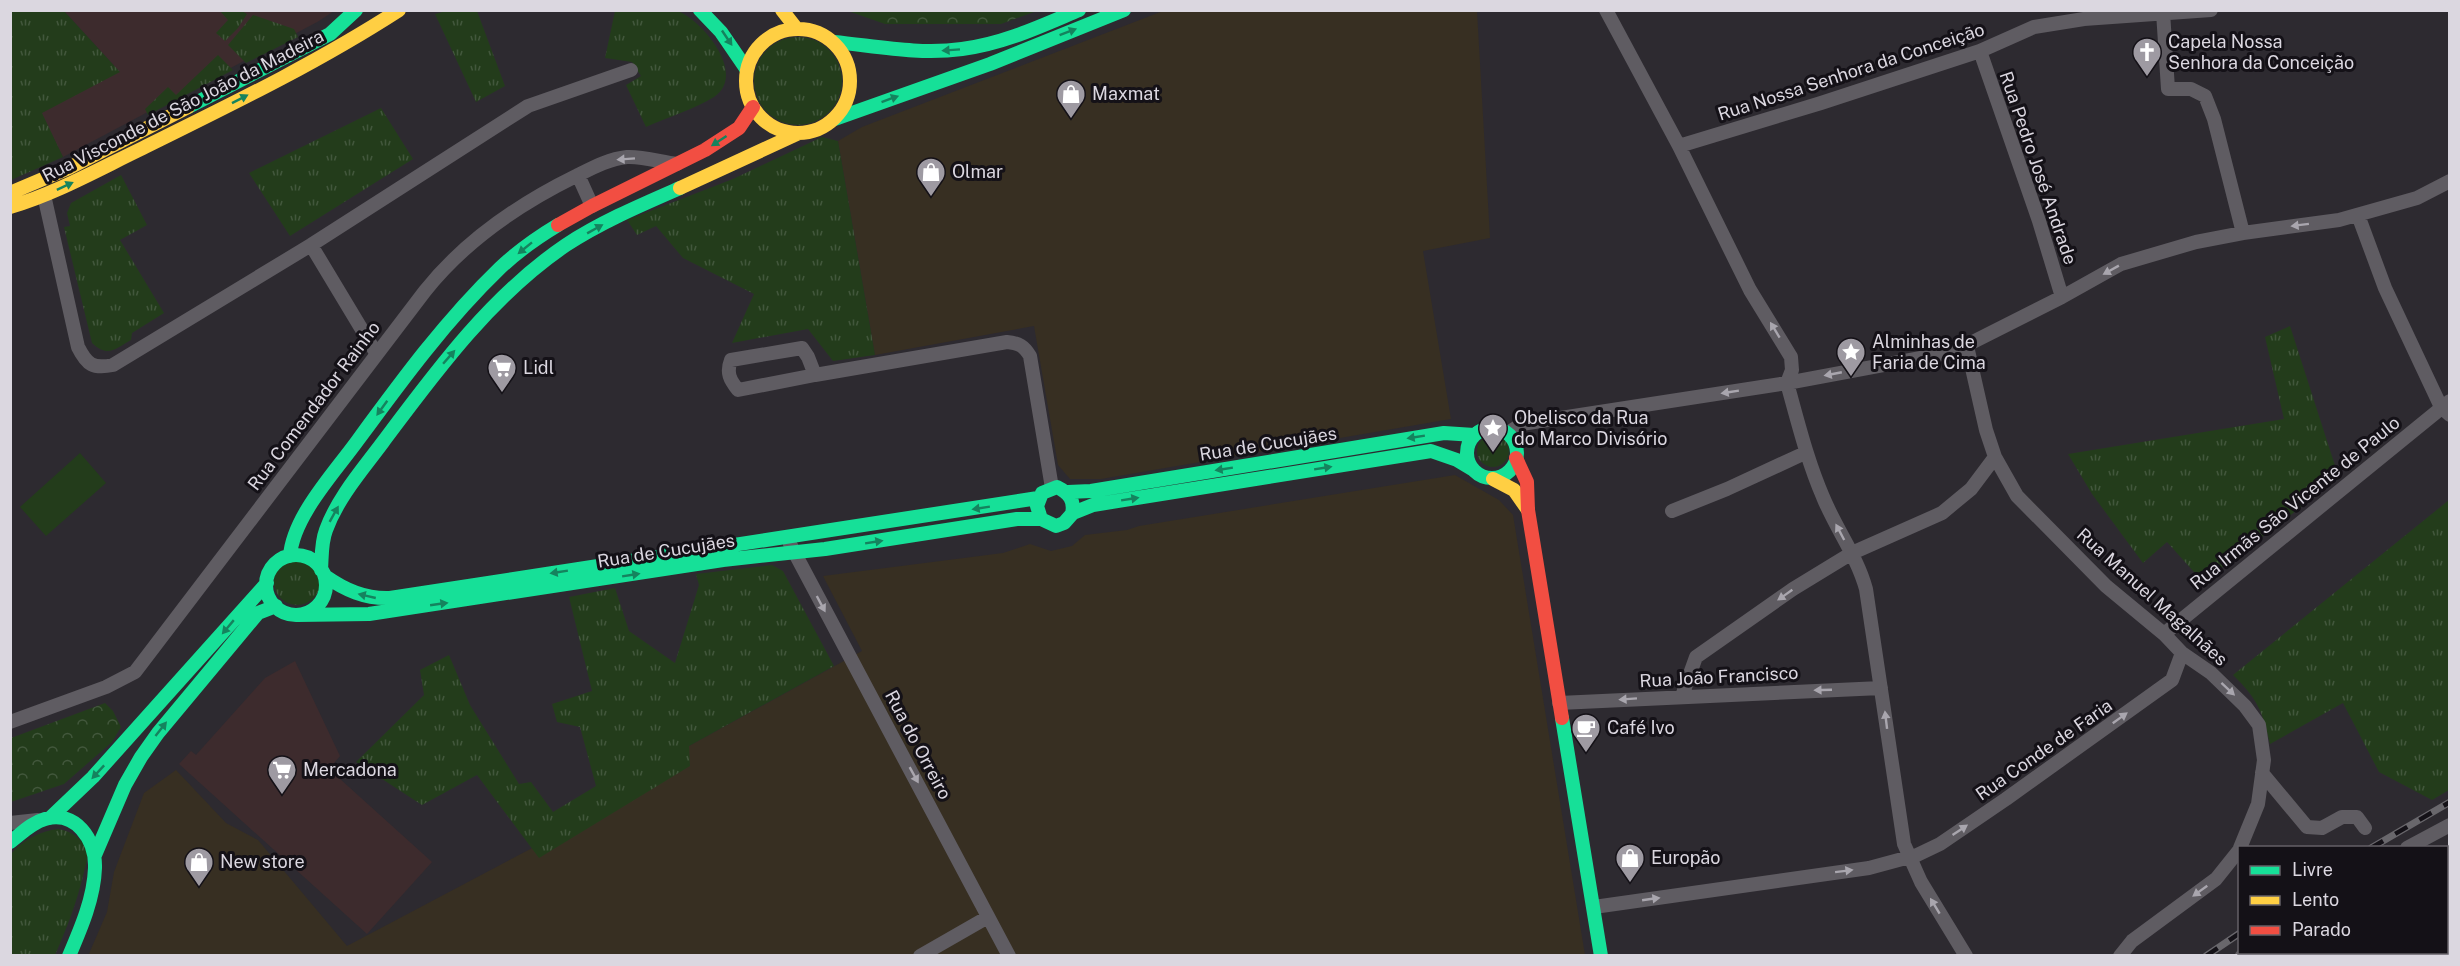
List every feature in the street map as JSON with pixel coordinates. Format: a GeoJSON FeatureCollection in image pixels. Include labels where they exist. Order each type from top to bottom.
{"type":"FeatureCollection","features":[{"type":"Feature","properties":{"kind":"main road","name":"Rua Visconde de São João da Madeira"},"geometry":{"type":"LineString","coordinates":[[10,193],[69,168],[330,34],[356,10]]}},
{"type":"Feature","properties":{"kind":"main road","name":"Rua Visconde de São João da Madeira"},"geometry":{"type":"LineString","coordinates":[[10,207],[44,195],[174,133],[333,52],[399,10]]}},
{"type":"Feature","properties":{"kind":"main road"},"geometry":{"type":"LineString","coordinates":[[700,10],[729,39],[747,70]]}},
{"type":"Feature","properties":{"kind":"main road"},"geometry":{"type":"LineString","coordinates":[[782,10],[796,28]]}},
{"type":"Feature","properties":{"kind":"main road"},"geometry":{"type":"LineString","coordinates":[[834,42],[930,52],[964,49],[1008,38],[1079,10]]}},
{"type":"Feature","properties":{"kind":"main road"},"geometry":{"type":"LineString","coordinates":[[323,573],[308,558],[290,556],[273,567],[267,583],[267,592],[276,606],[285,613],[297,615],[310,612],[320,603],[326,591],[322,542],[327,527],[348,489],[428,382],[470,333],[520,281],[566,245],[616,217],[797,134],[821,129],[835,119],[990,64],[1124,10]]}},
{"type":"Feature","properties":{"kind":"main road"},"geometry":{"type":"LineString","coordinates":[[797,134],[780,130],[764,121],[748,96],[747,70],[753,54],[764,41],[779,32],[796,28],[813,30],[834,42],[845,56],[850,72],[850,89],[845,105],[835,119]]}},
{"type":"Feature","properties":{"kind":"main road"},"geometry":{"type":"LineString","coordinates":[[290,556],[291,543],[310,505],[418,359],[448,323],[501,267],[543,234],[592,206],[705,150],[739,128],[753,107]]}},
{"type":"Feature","properties":{"kind":"main road"},"geometry":{"type":"LineString","coordinates":[[1528,510],[1514,490],[1493,479],[1481,476],[1472,469],[1466,454],[1468,443],[1483,429],[1492,428],[1508,434],[1515,444],[1516,458],[1527,476],[1530,498],[1528,510],[1601,956]]}},
{"type":"Feature","properties":{"kind":"main road","name":"Rua de Cucujães"},"geometry":{"type":"LineString","coordinates":[[323,573],[340,586],[360,595],[380,599],[390,598],[1038,498],[1052,488],[1068,492],[1091,491],[1444,432],[1474,435]]}},
{"type":"Feature","properties":{"kind":"main road","name":"Rua de Cucujães"},"geometry":{"type":"LineString","coordinates":[[297,615],[369,614],[825,549],[1017,519],[1041,519],[1050,525],[1062,525],[1071,518],[1073,513],[1094,505],[1431,450],[1457,460],[1472,469]]}},
{"type":"Feature","properties":{"kind":"main road"},"geometry":{"type":"LineString","coordinates":[[1493,479],[1509,472],[1516,458]]}},
{"type":"Feature","properties":{"kind":"main road"},"geometry":{"type":"LineString","coordinates":[[1068,492],[1074,502],[1073,513]]}},
{"type":"Feature","properties":{"kind":"main road"},"geometry":{"type":"LineString","coordinates":[[1038,498],[1036,509],[1041,519]]}},
{"type":"Feature","properties":{"kind":"main road"},"geometry":{"type":"LineString","coordinates":[[10,842],[47,818],[93,777],[267,583]]}},
{"type":"Feature","properties":{"kind":"main road"},"geometry":{"type":"LineString","coordinates":[[69,956],[92,889],[95,855],[125,785],[158,733],[258,613],[276,606]]}},
{"type":"Feature","properties":{"kind":"main road"},"geometry":{"type":"LineString","coordinates":[[47,818],[67,819],[82,829],[92,843],[95,855]]}},
{"type":"Feature","properties":{"kind":"street"},"geometry":{"type":"LineString","coordinates":[[1605,10],[1679,146],[1750,290],[1791,357],[1792,370],[1787,383],[1805,453],[1824,500],[1858,563],[1866,589],[1899,815],[1909,857],[1921,882],[1966,956]]}},
{"type":"Feature","properties":{"kind":"street","name":"Rua Nossa Senhora da Conceição"},"geometry":{"type":"LineString","coordinates":[[1679,146],[1980,51],[2034,27],[2144,12],[2211,10]]}},
{"type":"Feature","properties":{"kind":"street"},"geometry":{"type":"LineString","coordinates":[[2163,12],[2169,89],[2191,89],[2205,96],[2214,119],[2243,232]]}},
{"type":"Feature","properties":{"kind":"street","name":"Rua Pedro José Andrade"},"geometry":{"type":"LineString","coordinates":[[1980,51],[2039,221],[2062,297]]}},
{"type":"Feature","properties":{"kind":"street"},"geometry":{"type":"LineString","coordinates":[[44,195],[78,347],[85,360],[99,368],[113,365],[311,245],[528,106],[631,70]]}},
{"type":"Feature","properties":{"kind":"street","name":"Rua Comendador Rainho"},"geometry":{"type":"LineString","coordinates":[[10,722],[106,687],[135,672],[438,274],[491,228],[528,202],[605,162],[628,157],[677,164]]}},
{"type":"Feature","properties":{"kind":"street"},"geometry":{"type":"LineString","coordinates":[[578,175],[592,206]]}},
{"type":"Feature","properties":{"kind":"street"},"geometry":{"type":"LineString","coordinates":[[1508,434],[1522,424],[1787,383],[1953,352],[2062,297],[2121,264],[2196,242],[2243,232],[2339,220],[2417,198],[2450,181]]}},
{"type":"Feature","properties":{"kind":"street"},"geometry":{"type":"LineString","coordinates":[[2358,215],[2385,288],[2447,408]]}},
{"type":"Feature","properties":{"kind":"street"},"geometry":{"type":"LineString","coordinates":[[311,245],[376,353]]}},
{"type":"Feature","properties":{"kind":"street"},"geometry":{"type":"LineString","coordinates":[[815,375],[802,348],[731,360],[728,369],[731,380],[738,390],[1007,342],[1017,343],[1025,348],[1030,356],[1052,488]]}},
{"type":"Feature","properties":{"kind":"street","name":"Rua Manuel Magalhães"},"geometry":{"type":"LineString","coordinates":[[1967,346],[1986,430],[1995,457],[2017,496],[2106,586],[2164,634],[2182,653],[2211,673],[2245,706],[2259,725],[2264,760],[2258,804],[2241,846]]}},
{"type":"Feature","properties":{"kind":"street","name":"Rua Irmãs São Vicente de Paulo"},"geometry":{"type":"LineString","coordinates":[[2164,634],[2447,408]]}},
{"type":"Feature","properties":{"kind":"street"},"geometry":{"type":"LineString","coordinates":[[1672,511],[1727,489],[1805,453]]}},
{"type":"Feature","properties":{"kind":"street"},"geometry":{"type":"LineString","coordinates":[[1682,696],[1696,657],[1793,589],[1852,553],[1942,513],[1971,489],[1995,457]]}},
{"type":"Feature","properties":{"kind":"street","name":"Rua do Orreiro"},"geometry":{"type":"LineString","coordinates":[[786,538],[1009,956]]}},
{"type":"Feature","properties":{"kind":"street","name":"Rua Conde de Faria"},"geometry":{"type":"LineString","coordinates":[[1593,907],[1869,868],[1909,857],[1940,844],[2086,743],[2172,680],[2182,653]]}},
{"type":"Feature","properties":{"kind":"street","name":"Rua João Francisco"},"geometry":{"type":"LineString","coordinates":[[1559,703],[1881,688]]}},
{"type":"Feature","properties":{"kind":"street"},"geometry":{"type":"LineString","coordinates":[[2262,773],[2307,827],[2322,828],[2342,817],[2357,817],[2366,828]]}},
{"type":"Feature","properties":{"kind":"street"},"geometry":{"type":"LineString","coordinates":[[10,823],[47,818]]}},
{"type":"Feature","properties":{"kind":"street"},"geometry":{"type":"LineString","coordinates":[[2411,846],[2450,825]]}},
{"type":"Feature","properties":{"kind":"street","name":"Rua Manuel Magalhães"},"geometry":{"type":"LineString","coordinates":[[2121,956],[2132,941],[2216,879],[2238,851]]}},
{"type":"Feature","properties":{"kind":"street"},"geometry":{"type":"LineString","coordinates":[[921,956],[988,917]]}},
{"type":"Feature","properties":{"kind":"shaded area"},"geometry":{"type":"Polygon","coordinates":[[[64,11],[334,11],[63,157],[41,113],[119,71],[64,11]]]}},
{"type":"Feature","properties":{"kind":"shaded area"},"geometry":{"type":"Polygon","coordinates":[[[1163,11],[1477,11],[1490,238],[1423,251],[1451,419],[1101,479],[1070,479],[1058,465],[1034,326],[875,355],[838,141],[862,127],[1163,11]]]}},
{"type":"Feature","properties":{"kind":"shaded area"},"geometry":{"type":"Polygon","coordinates":[[[1455,475],[1499,500],[1513,515],[1585,955],[88,956],[107,912],[114,872],[144,793],[176,770],[226,823],[258,840],[347,946],[538,845],[689,746],[862,651],[823,576],[1003,553],[1030,544],[1051,551],[1072,546],[1085,535],[1455,475]]]}},
{"type":"Feature","properties":{"kind":"shaded area","name":"Mercadona"},"geometry":{"type":"Polygon","coordinates":[[[295,661],[340,756],[329,769],[432,862],[367,934],[179,764],[191,751],[196,755],[265,678],[295,661]]]}},
{"type":"Feature","properties":{"kind":"green space"},"geometry":{"type":"Polygon","coordinates":[[[11,10],[64,11],[120,72],[42,113],[63,157],[11,180],[11,10]]]}},
{"type":"Feature","properties":{"kind":"green space"},"geometry":{"type":"Polygon","coordinates":[[[450,10],[477,11],[505,86],[476,102],[435,14],[450,10]]]}},
{"type":"Feature","properties":{"kind":"green space"},"geometry":{"type":"Polygon","coordinates":[[[667,10],[680,12],[690,18],[710,38],[718,50],[724,63],[726,76],[723,87],[707,101],[646,127],[626,85],[641,76],[632,62],[605,58],[615,11],[667,10]]]}},
{"type":"Feature","properties":{"kind":"green space"},"geometry":{"type":"Polygon","coordinates":[[[220,11],[242,11],[247,14],[238,28],[225,41],[216,33],[228,20],[220,11]]]}},
{"type":"Feature","properties":{"kind":"green space"},"geometry":{"type":"Polygon","coordinates":[[[848,11],[1037,11],[1001,24],[885,24],[848,11]]]}},
{"type":"Feature","properties":{"kind":"green space"},"geometry":{"type":"Polygon","coordinates":[[[253,15],[294,29],[298,37],[246,63],[228,45],[253,15]]]}},
{"type":"Feature","properties":{"kind":"green space"},"geometry":{"type":"Polygon","coordinates":[[[798,37],[815,40],[829,50],[839,64],[842,81],[839,98],[829,112],[815,122],[798,125],[781,122],[767,112],[757,98],[754,81],[757,64],[767,50],[781,40],[798,37]]]}},
{"type":"Feature","properties":{"kind":"green space"},"geometry":{"type":"Polygon","coordinates":[[[218,55],[233,70],[148,115],[145,109],[168,87],[176,95],[218,55]]]}},
{"type":"Feature","properties":{"kind":"green space"},"geometry":{"type":"Polygon","coordinates":[[[381,108],[413,159],[290,236],[249,173],[381,108]]]}},
{"type":"Feature","properties":{"kind":"green space"},"geometry":{"type":"Polygon","coordinates":[[[822,137],[838,141],[875,355],[833,361],[808,329],[732,343],[754,294],[683,258],[656,226],[637,235],[627,220],[733,179],[822,137]]]}},
{"type":"Feature","properties":{"kind":"green space"},"geometry":{"type":"Polygon","coordinates":[[[121,175],[147,225],[120,240],[164,313],[132,333],[131,340],[116,349],[107,351],[92,343],[64,227],[70,226],[67,213],[71,203],[121,175]]]}},
{"type":"Feature","properties":{"kind":"green space"},"geometry":{"type":"Polygon","coordinates":[[[2290,326],[2339,478],[2203,582],[2167,542],[2143,563],[2092,494],[2068,454],[2284,419],[2265,337],[2290,326]]]}},
{"type":"Feature","properties":{"kind":"green space"},"geometry":{"type":"Polygon","coordinates":[[[1493,435],[1505,439],[1509,451],[1505,463],[1493,467],[1481,463],[1477,451],[1481,439],[1493,435]]]}},
{"type":"Feature","properties":{"kind":"green space"},"geometry":{"type":"Polygon","coordinates":[[[80,453],[106,483],[46,536],[20,507],[80,453]]]}},
{"type":"Feature","properties":{"kind":"green space"},"geometry":{"type":"Polygon","coordinates":[[[2449,500],[2449,790],[2432,800],[2379,772],[2343,703],[2270,744],[2258,706],[2233,675],[2449,500]]]}},
{"type":"Feature","properties":{"kind":"green space"},"geometry":{"type":"Polygon","coordinates":[[[297,559],[313,566],[320,582],[313,598],[297,605],[281,598],[274,582],[281,566],[297,559]]]}},
{"type":"Feature","properties":{"kind":"green space"},"geometry":{"type":"Polygon","coordinates":[[[772,565],[783,571],[834,666],[689,746],[690,766],[539,858],[477,775],[422,805],[356,762],[424,695],[420,670],[449,655],[470,705],[519,784],[531,782],[553,812],[596,786],[580,727],[557,722],[552,704],[592,691],[569,597],[615,588],[629,631],[675,663],[699,585],[696,574],[772,565]]]}},
{"type":"Feature","properties":{"kind":"green space"},"geometry":{"type":"Polygon","coordinates":[[[105,703],[113,711],[121,727],[112,742],[64,784],[11,802],[11,738],[105,703]]]}},
{"type":"Feature","properties":{"kind":"green space"},"geometry":{"type":"Polygon","coordinates":[[[58,829],[81,840],[87,854],[71,915],[55,955],[11,956],[11,854],[32,837],[58,829]]]}},
{"type":"Feature","properties":{"kind":"railway"},"geometry":{"type":"LineString","coordinates":[[2374,846],[2450,802]]}},
{"type":"Feature","properties":{"kind":"railway"},"geometry":{"type":"LineString","coordinates":[[2206,956],[2238,934]]}},
{"type":"Feature","properties":{"kind":"traffic: fast"},"geometry":{"type":"LineString","coordinates":[[188,107],[330,34],[356,10]]}},
{"type":"Feature","properties":{"kind":"traffic: fast"},"geometry":{"type":"LineString","coordinates":[[700,10],[721,32],[747,70]]}},
{"type":"Feature","properties":{"kind":"traffic: fast"},"geometry":{"type":"LineString","coordinates":[[834,42],[930,51],[962,49],[1007,39],[1079,10]]}},
{"type":"Feature","properties":{"kind":"traffic: fast"},"geometry":{"type":"LineString","coordinates":[[835,119],[990,64],[1124,10]]}},
{"type":"Feature","properties":{"kind":"traffic: fast"},"geometry":{"type":"LineString","coordinates":[[321,570],[324,535],[344,495],[424,388],[490,311],[539,265],[566,245],[607,221],[680,188]]}},
{"type":"Feature","properties":{"kind":"traffic: fast"},"geometry":{"type":"LineString","coordinates":[[290,556],[293,541],[307,510],[425,351],[461,308],[500,268],[513,256],[558,225]]}},
{"type":"Feature","properties":{"kind":"traffic: fast"},"geometry":{"type":"LineString","coordinates":[[1487,428],[1497,428],[1510,435],[1517,448],[1517,453],[1517,458],[1510,471],[1497,478],[1487,478],[1478,474],[1471,467],[1467,458],[1467,448],[1471,439],[1478,432],[1487,428]]}},
{"type":"Feature","properties":{"kind":"traffic: fast"},"geometry":{"type":"LineString","coordinates":[[1068,492],[1091,491],[1444,433],[1474,435]]}},
{"type":"Feature","properties":{"kind":"traffic: fast"},"geometry":{"type":"LineString","coordinates":[[1073,513],[1093,505],[1431,451],[1457,460],[1472,469]]}},
{"type":"Feature","properties":{"kind":"traffic: fast"},"geometry":{"type":"LineString","coordinates":[[297,615],[369,614],[723,560],[825,549],[1017,519],[1041,519],[1056,526],[1064,523],[1072,514],[1073,505],[1068,494],[1057,487],[1042,493],[1037,506],[1041,519]]}},
{"type":"Feature","properties":{"kind":"traffic: fast"},"geometry":{"type":"LineString","coordinates":[[325,576],[356,593],[390,598],[1038,498]]}},
{"type":"Feature","properties":{"kind":"traffic: fast"},"geometry":{"type":"LineString","coordinates":[[296,555],[317,564],[326,585],[317,606],[296,615],[275,606],[266,585],[275,564],[296,555]]}},
{"type":"Feature","properties":{"kind":"traffic: fast"},"geometry":{"type":"LineString","coordinates":[[50,818],[93,777],[267,583]]}},
{"type":"Feature","properties":{"kind":"traffic: fast"},"geometry":{"type":"LineString","coordinates":[[95,855],[125,785],[158,733],[258,613],[276,606]]}},
{"type":"Feature","properties":{"kind":"traffic: fast"},"geometry":{"type":"LineString","coordinates":[[1562,718],[1601,956]]}},
{"type":"Feature","properties":{"kind":"traffic: fast"},"geometry":{"type":"LineString","coordinates":[[10,842],[35,823],[56,817],[74,823],[88,837],[94,857],[94,879],[86,913],[69,956]]}},
{"type":"Feature","properties":{"kind":"traffic: slow"},"geometry":{"type":"LineString","coordinates":[[10,207],[78,180],[241,99],[337,48],[399,10]]}},
{"type":"Feature","properties":{"kind":"traffic: slow"},"geometry":{"type":"LineString","coordinates":[[782,10],[796,28]]}},
{"type":"Feature","properties":{"kind":"traffic: slow"},"geometry":{"type":"LineString","coordinates":[[798,29],[818,33],[835,44],[846,61],[850,81],[846,101],[835,118],[818,129],[798,133],[778,129],[761,118],[750,101],[746,81],[750,61],[761,44],[778,33],[798,29]]}},
{"type":"Feature","properties":{"kind":"traffic: slow"},"geometry":{"type":"LineString","coordinates":[[10,193],[69,168],[188,107]]}},
{"type":"Feature","properties":{"kind":"traffic: slow"},"geometry":{"type":"LineString","coordinates":[[680,188],[797,134]]}},
{"type":"Feature","properties":{"kind":"traffic: slow"},"geometry":{"type":"LineString","coordinates":[[1493,479],[1514,490],[1528,510]]}},
{"type":"Feature","properties":{"kind":"traffic: jam"},"geometry":{"type":"LineString","coordinates":[[558,225],[705,150],[739,128],[753,107]]}},
{"type":"Feature","properties":{"kind":"traffic: jam"},"geometry":{"type":"LineString","coordinates":[[1516,458],[1527,482],[1528,510],[1562,718]]}},
{"type":"Feature","properties":{"kind":"place","name":"Capela Nossa Senhora da Conceição"},"geometry":{"type":"Point","coordinates":[2147,78]}},
{"type":"Feature","properties":{"kind":"place","name":"Maxmat"},"geometry":{"type":"Point","coordinates":[1071,120]}},
{"type":"Feature","properties":{"kind":"place","name":"Olmar"},"geometry":{"type":"Point","coordinates":[931,198]}},
{"type":"Feature","properties":{"kind":"place","name":"Alminhas de Faria de Cima"},"geometry":{"type":"Point","coordinates":[1851,378]}},
{"type":"Feature","properties":{"kind":"place","name":"Lidl"},"geometry":{"type":"Point","coordinates":[502,394]}},
{"type":"Feature","properties":{"kind":"place","name":"Obelisco da Rua do Marco Divisório"},"geometry":{"type":"Point","coordinates":[1493,454]}},
{"type":"Feature","properties":{"kind":"place","name":"Café Ivo"},"geometry":{"type":"Point","coordinates":[1586,754]}},
{"type":"Feature","properties":{"kind":"place","name":"Mercadona"},"geometry":{"type":"Point","coordinates":[282,796]}},
{"type":"Feature","properties":{"kind":"place","name":"Europão"},"geometry":{"type":"Point","coordinates":[1630,884]}},
{"type":"Feature","properties":{"kind":"place","name":"New store"},"geometry":{"type":"Point","coordinates":[199,888]}}]}
